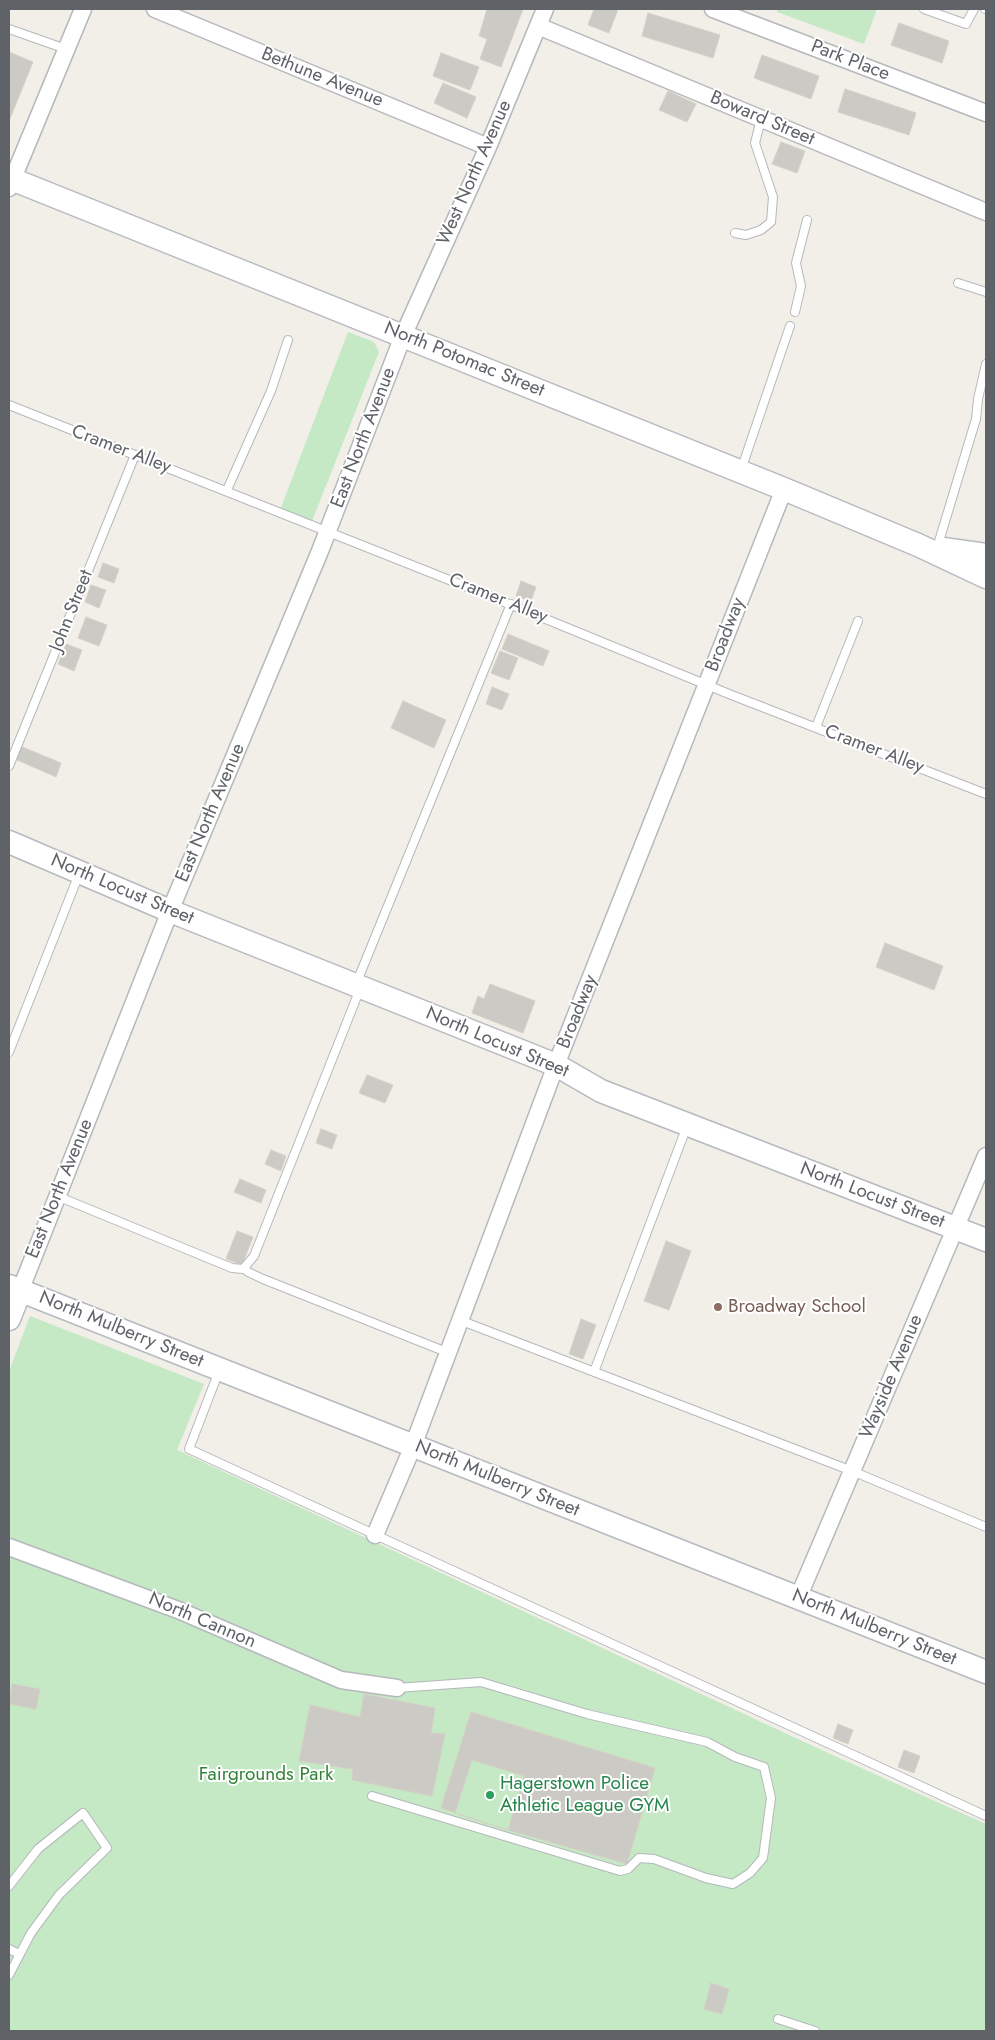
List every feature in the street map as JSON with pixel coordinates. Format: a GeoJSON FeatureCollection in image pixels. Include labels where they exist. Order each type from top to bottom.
{"type":"FeatureCollection","features":[{"type":"Feature","properties":{"kind":"main road","name":"North Potomac Street"},"geometry":{"type":"LineString","coordinates":[[10,182],[403,336],[928,546],[986,577]]}},
{"type":"Feature","properties":{"kind":"main road","name":"North Potomac Street"},"geometry":{"type":"LineString","coordinates":[[928,546],[986,555]]}},
{"type":"Feature","properties":{"kind":"main road","name":"North Locust Street"},"geometry":{"type":"LineString","coordinates":[[9,842],[170,911],[556,1066],[601,1091],[986,1240]]}},
{"type":"Feature","properties":{"kind":"main road"},"geometry":{"type":"LineString","coordinates":[[9,1319],[14,1288]]}},
{"type":"Feature","properties":{"kind":"main road","name":"North Mulberry Street"},"geometry":{"type":"LineString","coordinates":[[14,1288],[986,1672]]}},
{"type":"Feature","properties":{"kind":"street"},"geometry":{"type":"LineString","coordinates":[[10,182],[83,9]]}},
{"type":"Feature","properties":{"kind":"street","name":"Bethune Avenue"},"geometry":{"type":"LineString","coordinates":[[155,9],[488,147]]}},
{"type":"Feature","properties":{"kind":"street","name":"West North Avenue"},"geometry":{"type":"LineString","coordinates":[[403,336],[488,147],[545,9]]}},
{"type":"Feature","properties":{"kind":"street","name":"Park Place"},"geometry":{"type":"LineString","coordinates":[[713,9],[986,113]]}},
{"type":"Feature","properties":{"kind":"street","name":"Boward Street"},"geometry":{"type":"LineString","coordinates":[[538,26],[986,212]]}},
{"type":"Feature","properties":{"kind":"street","name":"East North Avenue"},"geometry":{"type":"LineString","coordinates":[[14,1288],[57,1196],[170,911],[328,531],[403,336]]}},
{"type":"Feature","properties":{"kind":"street","name":"Broadway"},"geometry":{"type":"LineString","coordinates":[[375,1536],[462,1321],[556,1066],[784,489]]}},
{"type":"Feature","properties":{"kind":"street","name":"Wayside Avenue"},"geometry":{"type":"LineString","coordinates":[[798,1598],[986,1156]]}},
{"type":"Feature","properties":{"kind":"street","name":"North Cannon"},"geometry":{"type":"LineString","coordinates":[[9,1547],[178,1610],[341,1680],[397,1688]]}},
{"type":"Feature","properties":{"kind":"lane"},"geometry":{"type":"LineString","coordinates":[[924,9],[966,24],[974,9]]}},
{"type":"Feature","properties":{"kind":"lane"},"geometry":{"type":"LineString","coordinates":[[9,29],[66,49]]}},
{"type":"Feature","properties":{"kind":"lane"},"geometry":{"type":"LineString","coordinates":[[735,233],[746,235],[761,230],[771,222],[773,197],[755,143],[761,119]]}},
{"type":"Feature","properties":{"kind":"lane"},"geometry":{"type":"LineString","coordinates":[[795,312],[801,286],[796,263],[807,220]]}},
{"type":"Feature","properties":{"kind":"lane"},"geometry":{"type":"LineString","coordinates":[[958,283],[986,292]]}},
{"type":"Feature","properties":{"kind":"lane"},"geometry":{"type":"LineString","coordinates":[[740,472],[790,326]]}},
{"type":"Feature","properties":{"kind":"lane"},"geometry":{"type":"LineString","coordinates":[[227,490],[271,392],[288,340]]}},
{"type":"Feature","properties":{"kind":"lane"},"geometry":{"type":"LineString","coordinates":[[928,546],[976,419],[978,399],[986,364]]}},
{"type":"Feature","properties":{"kind":"lane","name":"Cramer Alley"},"geometry":{"type":"LineString","coordinates":[[9,405],[135,456],[227,490],[729,694],[986,794]]}},
{"type":"Feature","properties":{"kind":"lane","name":"John Street"},"geometry":{"type":"LineString","coordinates":[[9,766],[135,456]]}},
{"type":"Feature","properties":{"kind":"lane"},"geometry":{"type":"LineString","coordinates":[[244,1268],[254,1256],[358,986],[511,604]]}},
{"type":"Feature","properties":{"kind":"lane"},"geometry":{"type":"LineString","coordinates":[[816,727],[858,621]]}},
{"type":"Feature","properties":{"kind":"lane"},"geometry":{"type":"LineString","coordinates":[[9,1052],[80,872]]}},
{"type":"Feature","properties":{"kind":"lane"},"geometry":{"type":"LineString","coordinates":[[594,1372],[687,1125]]}},
{"type":"Feature","properties":{"kind":"lane"},"geometry":{"type":"LineString","coordinates":[[57,1196],[232,1268],[244,1268],[263,1279],[449,1353]]}},
{"type":"Feature","properties":{"kind":"lane"},"geometry":{"type":"LineString","coordinates":[[462,1321],[852,1471],[986,1526]]}},
{"type":"Feature","properties":{"kind":"lane"},"geometry":{"type":"LineString","coordinates":[[220,1369],[190,1449],[375,1536],[986,1816]]}},
{"type":"Feature","properties":{"kind":"lane"},"geometry":{"type":"LineString","coordinates":[[372,1796],[620,1871],[628,1870],[639,1858],[654,1859],[706,1878],[733,1884],[750,1873],[764,1858],[771,1798],[764,1767],[735,1757],[707,1742],[587,1714],[481,1682],[397,1688]]}},
{"type":"Feature","properties":{"kind":"lane"},"geometry":{"type":"LineString","coordinates":[[9,1886],[38,1849],[83,1813],[107,1848],[59,1895],[31,1933],[9,1975]]}},
{"type":"Feature","properties":{"kind":"lane"},"geometry":{"type":"LineString","coordinates":[[9,1949],[19,1954]]}},
{"type":"Feature","properties":{"kind":"lane"},"geometry":{"type":"LineString","coordinates":[[778,2020],[815,2031]]}},
{"type":"Feature","properties":{"kind":"green space"},"geometry":{"type":"Polygon","coordinates":[[[778,9],[877,9],[864,44],[777,12],[778,9]]]}},
{"type":"Feature","properties":{"kind":"green space"},"geometry":{"type":"Polygon","coordinates":[[[348,332],[374,342],[379,352],[312,521],[280,510],[348,332]]]}},
{"type":"Feature","properties":{"kind":"green space","name":"Fairgrounds Park"},"geometry":{"type":"Polygon","coordinates":[[[30,1316],[204,1384],[177,1450],[828,1753],[986,1824],[986,2031],[9,2031],[9,1371],[30,1316]]]}},
{"type":"Feature","properties":{"kind":"building"},"geometry":{"type":"Polygon","coordinates":[[[487,9],[523,9],[501,67],[480,59],[487,39],[479,36],[487,9]]]}},
{"type":"Feature","properties":{"kind":"building"},"geometry":{"type":"Polygon","coordinates":[[[594,9],[618,9],[609,33],[588,25],[594,9]]]}},
{"type":"Feature","properties":{"kind":"building"},"geometry":{"type":"Polygon","coordinates":[[[648,13],[720,35],[713,58],[642,36],[648,13]]]}},
{"type":"Feature","properties":{"kind":"building"},"geometry":{"type":"Polygon","coordinates":[[[899,23],[949,41],[942,63],[891,45],[899,23]]]}},
{"type":"Feature","properties":{"kind":"building"},"geometry":{"type":"Polygon","coordinates":[[[9,52],[33,62],[9,121],[9,52]]]}},
{"type":"Feature","properties":{"kind":"building"},"geometry":{"type":"Polygon","coordinates":[[[441,53],[479,67],[470,90],[433,76],[441,53]]]}},
{"type":"Feature","properties":{"kind":"building"},"geometry":{"type":"Polygon","coordinates":[[[762,55],[819,76],[811,99],[754,78],[762,55]]]}},
{"type":"Feature","properties":{"kind":"building"},"geometry":{"type":"Polygon","coordinates":[[[443,83],[476,97],[467,118],[434,103],[443,83]]]}},
{"type":"Feature","properties":{"kind":"building"},"geometry":{"type":"Polygon","coordinates":[[[845,89],[916,113],[909,135],[838,112],[845,89]]]}},
{"type":"Feature","properties":{"kind":"building"},"geometry":{"type":"Polygon","coordinates":[[[668,91],[696,104],[687,122],[659,110],[668,91]]]}},
{"type":"Feature","properties":{"kind":"building"},"geometry":{"type":"Polygon","coordinates":[[[781,142],[805,151],[797,173],[772,164],[781,142]]]}},
{"type":"Feature","properties":{"kind":"building"},"geometry":{"type":"Polygon","coordinates":[[[103,563],[119,569],[114,583],[98,577],[103,563]]]}},
{"type":"Feature","properties":{"kind":"building"},"geometry":{"type":"Polygon","coordinates":[[[521,581],[536,587],[531,601],[516,596],[521,581]]]}},
{"type":"Feature","properties":{"kind":"building"},"geometry":{"type":"Polygon","coordinates":[[[91,585],[106,590],[99,608],[85,602],[91,585]]]}},
{"type":"Feature","properties":{"kind":"building"},"geometry":{"type":"Polygon","coordinates":[[[86,617],[107,625],[99,646],[78,638],[86,617]]]}},
{"type":"Feature","properties":{"kind":"building"},"geometry":{"type":"Polygon","coordinates":[[[508,634],[549,651],[543,666],[502,649],[508,634]]]}},
{"type":"Feature","properties":{"kind":"building"},"geometry":{"type":"Polygon","coordinates":[[[66,644],[82,650],[74,671],[58,664],[66,644]]]}},
{"type":"Feature","properties":{"kind":"building"},"geometry":{"type":"Polygon","coordinates":[[[500,651],[518,658],[509,680],[491,673],[500,651]]]}},
{"type":"Feature","properties":{"kind":"building"},"geometry":{"type":"Polygon","coordinates":[[[492,687],[509,694],[502,710],[486,704],[492,687]]]}},
{"type":"Feature","properties":{"kind":"building"},"geometry":{"type":"Polygon","coordinates":[[[403,701],[446,720],[434,748],[391,728],[403,701]]]}},
{"type":"Feature","properties":{"kind":"building"},"geometry":{"type":"Polygon","coordinates":[[[20,746],[61,763],[56,777],[15,759],[20,746]]]}},
{"type":"Feature","properties":{"kind":"building"},"geometry":{"type":"Polygon","coordinates":[[[885,943],[943,966],[934,990],[876,967],[885,943]]]}},
{"type":"Feature","properties":{"kind":"building"},"geometry":{"type":"Polygon","coordinates":[[[490,984],[535,1001],[523,1033],[472,1013],[478,996],[484,999],[490,984]]]}},
{"type":"Feature","properties":{"kind":"building"},"geometry":{"type":"Polygon","coordinates":[[[367,1075],[393,1085],[385,1103],[359,1093],[367,1075]]]}},
{"type":"Feature","properties":{"kind":"building"},"geometry":{"type":"Polygon","coordinates":[[[321,1129],[337,1135],[332,1149],[316,1143],[321,1129]]]}},
{"type":"Feature","properties":{"kind":"building"},"geometry":{"type":"Polygon","coordinates":[[[271,1150],[286,1156],[281,1171],[265,1164],[271,1150]]]}},
{"type":"Feature","properties":{"kind":"building"},"geometry":{"type":"Polygon","coordinates":[[[240,1179],[266,1190],[261,1203],[234,1192],[240,1179]]]}},
{"type":"Feature","properties":{"kind":"building"},"geometry":{"type":"Polygon","coordinates":[[[237,1231],[253,1237],[242,1265],[226,1259],[237,1231]]]}},
{"type":"Feature","properties":{"kind":"building"},"geometry":{"type":"Polygon","coordinates":[[[666,1241],[691,1251],[669,1310],[644,1301],[666,1241]]]}},
{"type":"Feature","properties":{"kind":"building"},"geometry":{"type":"Polygon","coordinates":[[[581,1319],[596,1325],[583,1359],[569,1354],[581,1319]]]}},
{"type":"Feature","properties":{"kind":"building"},"geometry":{"type":"Polygon","coordinates":[[[12,1684],[40,1689],[36,1709],[9,1704],[12,1684]]]}},
{"type":"Feature","properties":{"kind":"building"},"geometry":{"type":"Polygon","coordinates":[[[364,1694],[435,1708],[431,1733],[445,1734],[432,1796],[352,1780],[353,1769],[299,1761],[310,1705],[360,1717],[364,1694]]]}},
{"type":"Feature","properties":{"kind":"building"},"geometry":{"type":"Polygon","coordinates":[[[471,1712],[655,1768],[627,1864],[508,1830],[441,1808],[471,1712]]]}},
{"type":"Feature","properties":{"kind":"building"},"geometry":{"type":"Polygon","coordinates":[[[838,1724],[853,1730],[848,1744],[833,1738],[838,1724]]]}},
{"type":"Feature","properties":{"kind":"building"},"geometry":{"type":"Polygon","coordinates":[[[904,1750],[920,1756],[914,1773],[898,1767],[904,1750]]]}},
{"type":"Feature","properties":{"kind":"building","name":"Hagerstown Police Athletic League GYM"},"geometry":{"type":"Polygon","coordinates":[[[472,1760],[524,1776],[508,1830],[455,1813],[472,1760]]]}},
{"type":"Feature","properties":{"kind":"building"},"geometry":{"type":"Polygon","coordinates":[[[711,1983],[729,1989],[722,2014],[704,2009],[711,1983]]]}},
{"type":"Feature","properties":{"kind":"place","name":"Broadway School"},"geometry":{"type":"Point","coordinates":[718,1307]}},
{"type":"Feature","properties":{"kind":"place","name":"Hagerstown Police Athletic League GYM"},"geometry":{"type":"Point","coordinates":[490,1795]}}]}
